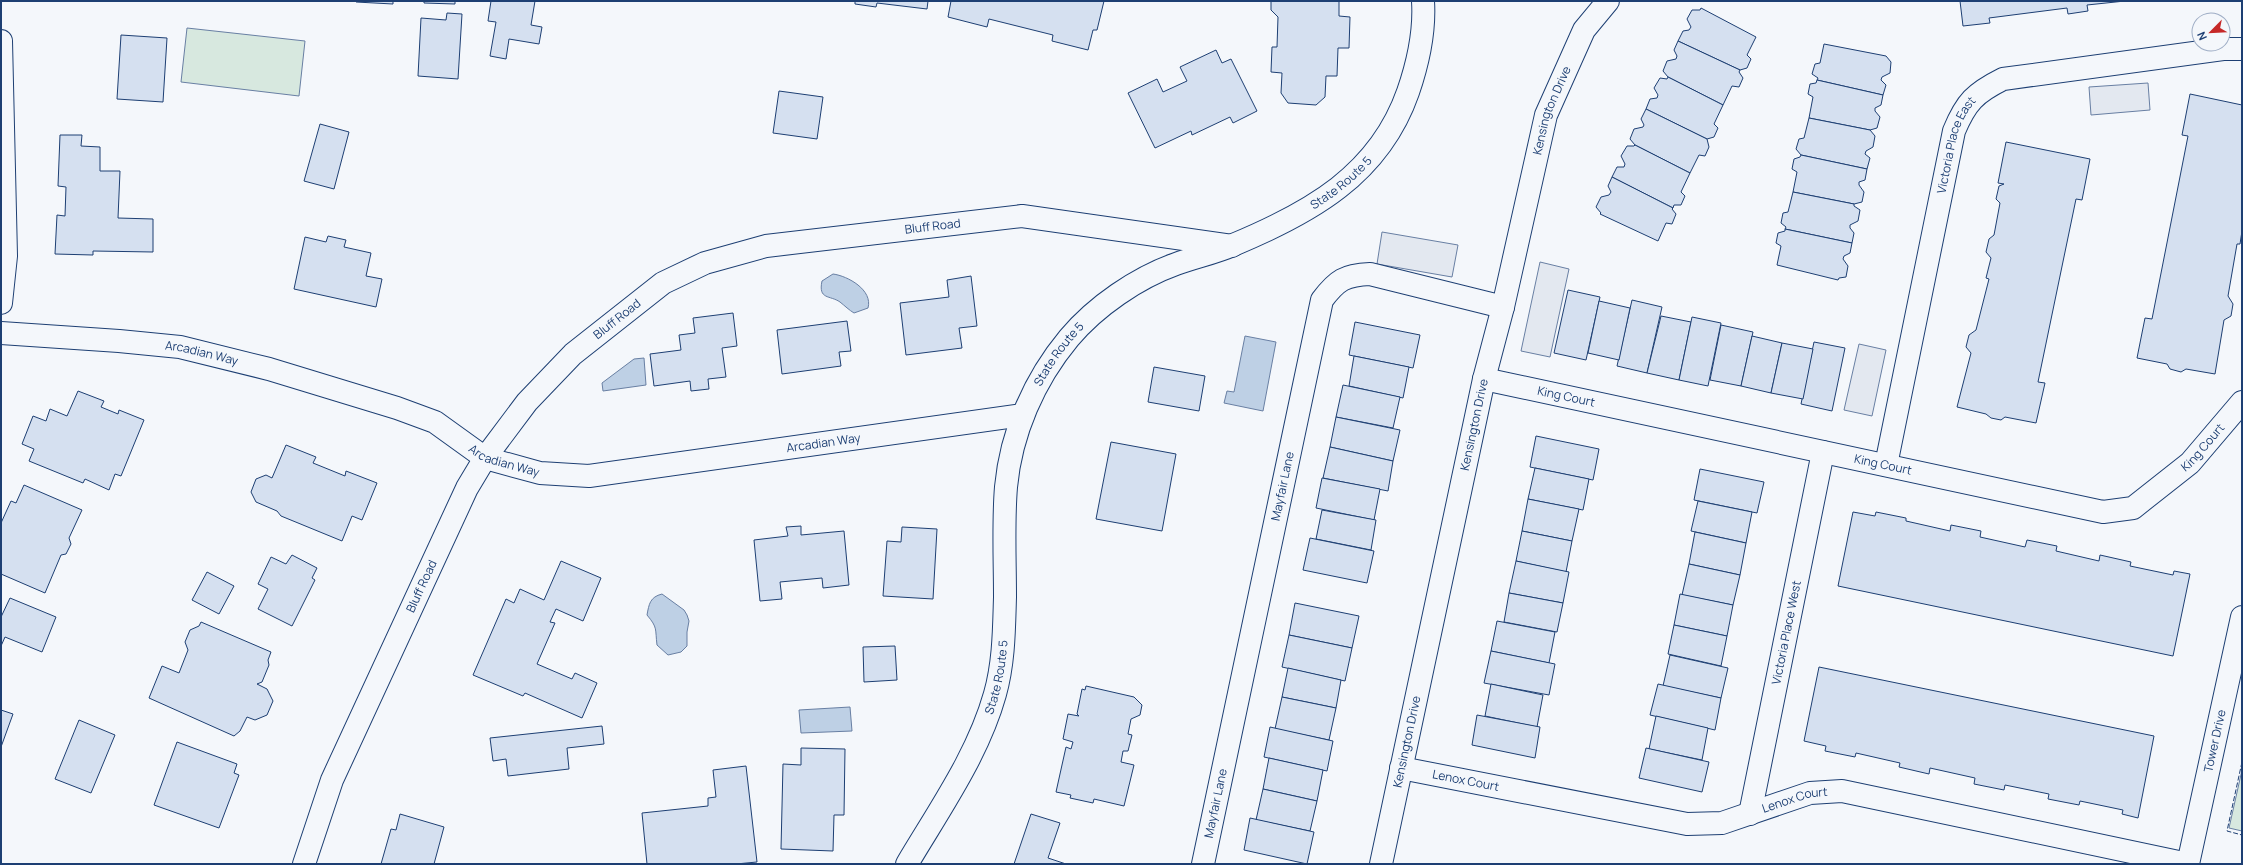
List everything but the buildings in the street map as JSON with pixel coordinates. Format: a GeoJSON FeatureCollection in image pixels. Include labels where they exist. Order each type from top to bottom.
{"type":"FeatureCollection","features":[{"type":"Feature","properties":{"kind":"street","name":"State Route 5"},"geometry":{"type":"LineString","coordinates":[[907,864],[976,745],[995,694],[1004,645],[1006,486],[1015,437],[1023,415],[1043,374],[1070,337],[1103,306],[1145,278],[1174,265],[1232,246],[1318,204],[1352,177],[1381,145],[1401,111],[1418,63],[1424,15],[1423,1]]}},
{"type":"Feature","properties":{"kind":"street","name":"Kensington Drive"},"geometry":{"type":"LineString","coordinates":[[1381,864],[1484,379],[1503,307],[1546,115],[1584,30],[1608,1]]}},
{"type":"Feature","properties":{"kind":"street"},"geometry":{"type":"LineString","coordinates":[[1,41],[6,256],[1,303]]}},
{"type":"Feature","properties":{"kind":"street","name":"Victoria Place East"},"geometry":{"type":"LineString","coordinates":[[1886,465],[1954,131],[1963,110],[1982,90],[2003,79],[2223,49],[2242,49]]}},
{"type":"Feature","properties":{"kind":"street","name":"Bluff Road"},"geometry":{"type":"LineString","coordinates":[[304,864],[332,780],[467,488],[485,458],[527,402],[573,354],[663,283],[705,262],[766,246],[1022,216],[1232,246]]}},
{"type":"Feature","properties":{"kind":"street","name":"Mayfair Lane"},"geometry":{"type":"LineString","coordinates":[[1203,864],[1322,300],[1334,285],[1351,275],[1370,274],[1503,307]]}},
{"type":"Feature","properties":{"kind":"street","name":"Arcadian Way"},"geometry":{"type":"LineString","coordinates":[[1,333],[119,340],[180,347],[269,369],[344,390],[435,422],[485,458],[540,473],[589,476],[1023,415]]}},
{"type":"Feature","properties":{"kind":"street","name":"King Court"},"geometry":{"type":"LineString","coordinates":[[1484,379],[2103,512],[2133,508],[2190,463],[2242,402]]}},
{"type":"Feature","properties":{"kind":"street","name":"Victoria Place West"},"geometry":{"type":"LineString","coordinates":[[1750,814],[1823,452]]}},
{"type":"Feature","properties":{"kind":"street","name":"Tower Drive"},"geometry":{"type":"LineString","coordinates":[[2188,864],[2242,617]]}},
{"type":"Feature","properties":{"kind":"street","name":"Lenox Court"},"geometry":{"type":"LineString","coordinates":[[1401,768],[1687,824],[1722,823],[1810,793],[1842,791],[2188,864]]}},
{"type":"Feature","properties":{"kind":"shaded area"},"geometry":{"type":"Polygon","coordinates":[[[187,28],[305,41],[299,96],[181,82],[187,28]]]}},
{"type":"Feature","properties":{"kind":"shaded area"},"geometry":{"type":"Polygon","coordinates":[[[2148,83],[2150,110],[2091,115],[2089,87],[2148,83]]]}},
{"type":"Feature","properties":{"kind":"shaded area"},"geometry":{"type":"Polygon","coordinates":[[[1382,232],[1458,245],[1452,277],[1377,264],[1382,232]]]}},
{"type":"Feature","properties":{"kind":"shaded area"},"geometry":{"type":"Polygon","coordinates":[[[1540,262],[1569,269],[1550,357],[1521,351],[1540,262]]]}},
{"type":"Feature","properties":{"kind":"shaded area"},"geometry":{"type":"Polygon","coordinates":[[[1859,344],[1886,350],[1872,416],[1844,410],[1859,344]]]}},
{"type":"Feature","properties":{"kind":"shaded area"},"geometry":{"type":"Polygon","coordinates":[[[2242,770],[2242,831],[2229,828],[2242,770]]]}},
{"type":"Feature","properties":{"kind":"water"},"geometry":{"type":"Polygon","coordinates":[[[833,274],[846,278],[858,285],[867,295],[869,301],[868,308],[854,313],[840,302],[823,294],[821,287],[822,281],[833,274]]]}},
{"type":"Feature","properties":{"kind":"water"},"geometry":{"type":"Polygon","coordinates":[[[1245,336],[1276,342],[1263,411],[1224,403],[1227,391],[1234,392],[1245,336]]]}},
{"type":"Feature","properties":{"kind":"water"},"geometry":{"type":"Polygon","coordinates":[[[644,358],[646,385],[603,391],[602,383],[634,359],[644,358]]]}},
{"type":"Feature","properties":{"kind":"water"},"geometry":{"type":"Polygon","coordinates":[[[662,594],[684,610],[689,621],[687,646],[681,652],[668,655],[657,645],[654,626],[651,619],[647,615],[648,608],[653,599],[662,594]]]}},
{"type":"Feature","properties":{"kind":"water"},"geometry":{"type":"Polygon","coordinates":[[[850,707],[852,731],[801,733],[799,710],[850,707]]]}},
{"type":"Feature","properties":{"kind":"fence"},"geometry":{"type":"LineString","coordinates":[[2242,762],[2227,831],[2242,835]]}}]}
